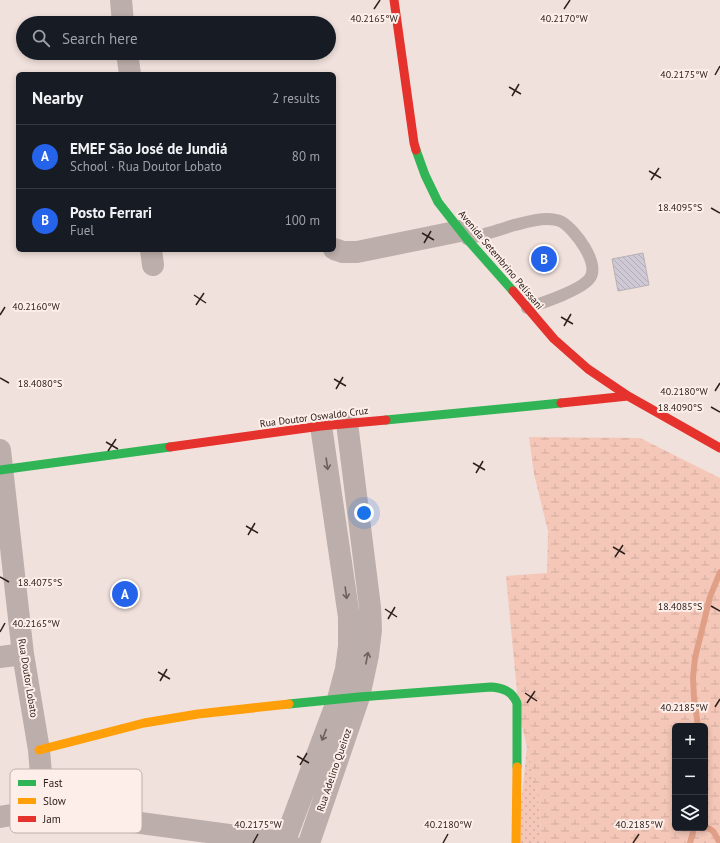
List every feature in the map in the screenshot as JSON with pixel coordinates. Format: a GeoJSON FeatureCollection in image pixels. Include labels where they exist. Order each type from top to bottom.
{"type":"FeatureCollection","features":[{"type":"Feature","properties":{"kind":"street"},"geometry":{"type":"LineString","coordinates":[[121,0],[123,16]]}},
{"type":"Feature","properties":{"kind":"street","name":"Avenida Setembrino Pelissani"},"geometry":{"type":"LineString","coordinates":[[394,0],[414,143],[425,176],[438,202],[464,235],[554,339],[588,369],[628,396],[720,448]]}},
{"type":"Feature","properties":{"kind":"street"},"geometry":{"type":"LineString","coordinates":[[128,60],[130,72]]}},
{"type":"Feature","properties":{"kind":"street"},"geometry":{"type":"LineString","coordinates":[[336,250],[343,252],[357,252],[464,235]]}},
{"type":"Feature","properties":{"kind":"street","name":"Rua Doutor Oswaldo Cruz"},"geometry":{"type":"LineString","coordinates":[[1,463],[347,423],[628,396]]}},
{"type":"Feature","properties":{"kind":"street","name":"Rua Adelino Queiroz"},"geometry":{"type":"LineString","coordinates":[[309,843],[359,697],[368,655],[371,622],[347,423]]}},
{"type":"Feature","properties":{"kind":"street"},"geometry":{"type":"LineString","coordinates":[[142,823],[286,843],[338,699],[350,646],[349,617],[322,426]]}},
{"type":"Feature","properties":{"kind":"street","name":"Rua Doutor Lobato"},"geometry":{"type":"LineString","coordinates":[[1,463],[23,654],[39,750],[41,769]]}},
{"type":"Feature","properties":{"kind":"street"},"geometry":{"type":"LineString","coordinates":[[0,657],[23,654]]}},
{"type":"Feature","properties":{"kind":"street"},"geometry":{"type":"LineString","coordinates":[[39,750],[144,723],[198,714],[359,697],[491,687],[502,688],[514,696],[517,703],[516,843]]}},
{"type":"Feature","properties":{"kind":"street"},"geometry":{"type":"LineString","coordinates":[[0,817],[10,815]]}},
{"type":"Feature","properties":{"kind":"lane"},"geometry":{"type":"LineString","coordinates":[[464,235],[534,220],[548,219],[561,222],[583,245],[590,256],[593,270],[590,279],[568,292],[527,308]]}},
{"type":"Feature","properties":{"kind":"green space"},"geometry":{"type":"Polygon","coordinates":[[[529,437],[640,438],[720,478],[720,843],[542,843],[538,795],[519,713],[506,576],[547,573],[548,531],[534,474],[529,437]]]}},
{"type":"Feature","properties":{"kind":"green space"},"geometry":{"type":"Polygon","coordinates":[[[527,747],[538,795],[542,843],[517,843],[527,747]]]}},
{"type":"Feature","properties":{"kind":"building"},"geometry":{"type":"Polygon","coordinates":[[[643,253],[649,285],[618,291],[612,259],[643,253]]]}},
{"type":"Feature","properties":{"kind":"waterway"},"geometry":{"type":"LineString","coordinates":[[698,723],[693,677],[695,658],[710,597],[720,572]]}},
{"type":"Feature","properties":{"kind":"waterway"},"geometry":{"type":"LineString","coordinates":[[708,828],[713,831],[720,843]]}},
{"type":"Feature","properties":{"kind":"waterway"},"geometry":{"type":"LineString","coordinates":[[690,843],[693,831]]}},
{"type":"Feature","properties":{"kind":"traffic: fast"},"geometry":{"type":"LineString","coordinates":[[416,150],[425,175],[438,202],[467,239],[513,291]]}},
{"type":"Feature","properties":{"kind":"traffic: fast"},"geometry":{"type":"LineString","coordinates":[[386,420],[561,403]]}},
{"type":"Feature","properties":{"kind":"traffic: fast"},"geometry":{"type":"LineString","coordinates":[[0,470],[170,447]]}},
{"type":"Feature","properties":{"kind":"traffic: fast"},"geometry":{"type":"LineString","coordinates":[[289,704],[359,697],[491,687],[499,688],[510,693],[517,703],[517,767]]}},
{"type":"Feature","properties":{"kind":"traffic: slow"},"geometry":{"type":"LineString","coordinates":[[39,750],[144,723],[198,714],[289,704]]}},
{"type":"Feature","properties":{"kind":"traffic: slow"},"geometry":{"type":"LineString","coordinates":[[516,843],[517,767]]}},
{"type":"Feature","properties":{"kind":"traffic: jam"},"geometry":{"type":"LineString","coordinates":[[394,0],[416,150]]}},
{"type":"Feature","properties":{"kind":"traffic: jam"},"geometry":{"type":"LineString","coordinates":[[513,291],[554,339],[588,369],[628,396],[720,448]]}},
{"type":"Feature","properties":{"kind":"traffic: jam"},"geometry":{"type":"LineString","coordinates":[[561,403],[628,396]]}},
{"type":"Feature","properties":{"kind":"traffic: jam"},"geometry":{"type":"LineString","coordinates":[[170,447],[321,426],[386,420]]}},
{"type":"Feature","properties":{"kind":"place","name":"Posto Ferrari"},"geometry":{"type":"Point","coordinates":[544,259]}},
{"type":"Feature","properties":{"kind":"place","name":"EMEF São José de Jundiá"},"geometry":{"type":"Point","coordinates":[125,594]}}]}
